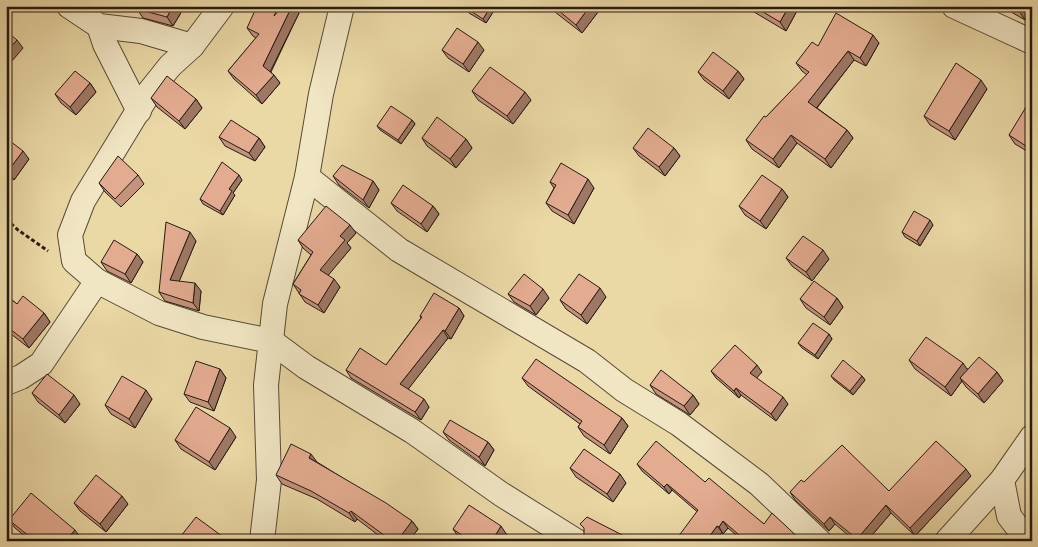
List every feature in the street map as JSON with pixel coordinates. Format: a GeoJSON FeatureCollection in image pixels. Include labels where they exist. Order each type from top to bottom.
{"type":"FeatureCollection","features":[{"type":"Feature","properties":{"kind":"street"},"geometry":{"type":"LineString","coordinates":[[70,6],[98,26],[141,31],[192,46]]}},
{"type":"Feature","properties":{"kind":"street"},"geometry":{"type":"LineString","coordinates":[[222,6],[192,46],[170,66],[150,91],[83,201],[70,235],[74,262],[97,281],[159,313],[203,327],[271,341],[306,367],[412,431],[500,494],[576,541]]}},
{"type":"Feature","properties":{"kind":"street"},"geometry":{"type":"LineString","coordinates":[[262,541],[269,480],[266,385],[275,304],[307,177],[321,94],[342,6]]}},
{"type":"Feature","properties":{"kind":"street"},"geometry":{"type":"LineString","coordinates":[[954,6],[1032,42]]}},
{"type":"Feature","properties":{"kind":"street"},"geometry":{"type":"LineString","coordinates":[[98,26],[105,44],[139,110]]}},
{"type":"Feature","properties":{"kind":"street"},"geometry":{"type":"LineString","coordinates":[[307,177],[398,250],[587,361],[624,390],[679,424],[759,484],[819,541]]}},
{"type":"Feature","properties":{"kind":"street"},"geometry":{"type":"LineString","coordinates":[[6,383],[21,377],[41,364],[97,281]]}},
{"type":"Feature","properties":{"kind":"street"},"geometry":{"type":"LineString","coordinates":[[947,541],[1002,480],[1032,437]]}},
{"type":"Feature","properties":{"kind":"street"},"geometry":{"type":"LineString","coordinates":[[1002,480],[1009,516],[1028,541]]}},
{"type":"Feature","properties":{"kind":"path"},"geometry":{"type":"LineString","coordinates":[[6,219],[46,250],[74,262]]}},
{"type":"Feature","properties":{"kind":"building"},"geometry":{"type":"Polygon","coordinates":[[[139,6],[173,6],[167,17],[137,9],[139,6]]]}},
{"type":"Feature","properties":{"kind":"building"},"geometry":{"type":"Polygon","coordinates":[[[257,6],[270,6],[277,10],[274,16],[283,6],[292,6],[263,66],[274,75],[256,95],[228,71],[259,34],[247,28],[257,6]]]}},
{"type":"Feature","properties":{"kind":"building"},"geometry":{"type":"Polygon","coordinates":[[[467,6],[491,6],[483,19],[466,8],[467,6]]]}},
{"type":"Feature","properties":{"kind":"building"},"geometry":{"type":"Polygon","coordinates":[[[553,6],[590,6],[576,25],[553,6]]]}},
{"type":"Feature","properties":{"kind":"building"},"geometry":{"type":"Polygon","coordinates":[[[753,6],[789,6],[780,22],[753,6]]]}},
{"type":"Feature","properties":{"kind":"building"},"geometry":{"type":"Polygon","coordinates":[[[1010,6],[1022,6],[1019,11],[1010,6]]]}},
{"type":"Feature","properties":{"kind":"building"},"geometry":{"type":"Polygon","coordinates":[[[836,13],[873,35],[860,58],[848,51],[808,102],[847,130],[825,159],[791,135],[773,159],[746,140],[764,116],[766,117],[809,72],[796,63],[812,42],[818,46],[836,13]]]}},
{"type":"Feature","properties":{"kind":"building"},"geometry":{"type":"Polygon","coordinates":[[[457,28],[478,42],[463,64],[442,50],[457,28]]]}},
{"type":"Feature","properties":{"kind":"building"},"geometry":{"type":"Polygon","coordinates":[[[6,31],[17,40],[6,52],[6,31]]]}},
{"type":"Feature","properties":{"kind":"building"},"geometry":{"type":"Polygon","coordinates":[[[713,52],[738,71],[723,91],[698,72],[713,52]]]}},
{"type":"Feature","properties":{"kind":"building"},"geometry":{"type":"Polygon","coordinates":[[[956,63],[981,80],[949,131],[924,116],[956,63]]]}},
{"type":"Feature","properties":{"kind":"building"},"geometry":{"type":"Polygon","coordinates":[[[490,67],[525,92],[507,116],[472,91],[490,67]]]}},
{"type":"Feature","properties":{"kind":"building"},"geometry":{"type":"Polygon","coordinates":[[[75,71],[90,83],[70,107],[55,94],[75,71]]]}},
{"type":"Feature","properties":{"kind":"building"},"geometry":{"type":"Polygon","coordinates":[[[167,76],[196,99],[179,121],[151,98],[167,76]]]}},
{"type":"Feature","properties":{"kind":"building"},"geometry":{"type":"Polygon","coordinates":[[[391,106],[412,120],[398,140],[377,126],[391,106]]]}},
{"type":"Feature","properties":{"kind":"building"},"geometry":{"type":"Polygon","coordinates":[[[1026,107],[1032,111],[1032,144],[1029,148],[1009,135],[1026,107]]]}},
{"type":"Feature","properties":{"kind":"building"},"geometry":{"type":"Polygon","coordinates":[[[437,117],[466,139],[450,159],[422,138],[437,117]]]}},
{"type":"Feature","properties":{"kind":"building"},"geometry":{"type":"Polygon","coordinates":[[[231,120],[259,138],[249,153],[219,137],[231,120]]]}},
{"type":"Feature","properties":{"kind":"building"},"geometry":{"type":"Polygon","coordinates":[[[648,128],[674,148],[659,167],[633,148],[648,128]]]}},
{"type":"Feature","properties":{"kind":"building"},"geometry":{"type":"Polygon","coordinates":[[[6,138],[23,151],[8,171],[6,170],[6,138]]]}},
{"type":"Feature","properties":{"kind":"building"},"geometry":{"type":"Polygon","coordinates":[[[118,156],[138,175],[115,199],[99,183],[118,156]]]}},
{"type":"Feature","properties":{"kind":"building"},"geometry":{"type":"Polygon","coordinates":[[[222,162],[239,175],[229,189],[232,191],[220,211],[200,199],[222,162]]]}},
{"type":"Feature","properties":{"kind":"building"},"geometry":{"type":"Polygon","coordinates":[[[561,163],[588,179],[568,215],[546,203],[556,185],[550,182],[561,163]]]}},
{"type":"Feature","properties":{"kind":"building"},"geometry":{"type":"Polygon","coordinates":[[[342,165],[373,181],[363,200],[333,176],[342,165]]]}},
{"type":"Feature","properties":{"kind":"building"},"geometry":{"type":"Polygon","coordinates":[[[762,175],[782,189],[760,221],[739,206],[762,175]]]}},
{"type":"Feature","properties":{"kind":"building"},"geometry":{"type":"Polygon","coordinates":[[[403,185],[433,206],[421,224],[391,203],[403,185]]]}},
{"type":"Feature","properties":{"kind":"building"},"geometry":{"type":"Polygon","coordinates":[[[326,206],[350,225],[340,236],[345,240],[320,270],[334,279],[318,305],[299,294],[301,290],[293,284],[313,252],[298,240],[326,206]]]}},
{"type":"Feature","properties":{"kind":"building"},"geometry":{"type":"Polygon","coordinates":[[[914,211],[930,220],[917,241],[902,232],[914,211]]]}},
{"type":"Feature","properties":{"kind":"building"},"geometry":{"type":"Polygon","coordinates":[[[166,222],[190,232],[170,280],[195,283],[193,303],[159,292],[166,222]]]}},
{"type":"Feature","properties":{"kind":"building"},"geometry":{"type":"Polygon","coordinates":[[[803,236],[823,250],[806,272],[786,258],[803,236]]]}},
{"type":"Feature","properties":{"kind":"building"},"geometry":{"type":"Polygon","coordinates":[[[114,240],[137,254],[125,274],[101,262],[114,240]]]}},
{"type":"Feature","properties":{"kind":"building"},"geometry":{"type":"Polygon","coordinates":[[[524,274],[543,289],[530,306],[508,294],[524,274]]]}},
{"type":"Feature","properties":{"kind":"building"},"geometry":{"type":"Polygon","coordinates":[[[579,274],[600,288],[581,315],[560,300],[579,274]]]}},
{"type":"Feature","properties":{"kind":"building"},"geometry":{"type":"Polygon","coordinates":[[[814,281],[837,298],[824,317],[800,299],[814,281]]]}},
{"type":"Feature","properties":{"kind":"building"},"geometry":{"type":"Polygon","coordinates":[[[434,293],[459,308],[445,331],[443,330],[400,384],[424,399],[415,412],[346,370],[360,348],[386,365],[422,317],[420,316],[434,293]]]}},
{"type":"Feature","properties":{"kind":"building"},"geometry":{"type":"Polygon","coordinates":[[[6,295],[17,304],[23,296],[44,313],[23,339],[6,326],[6,295]]]}},
{"type":"Feature","properties":{"kind":"building"},"geometry":{"type":"Polygon","coordinates":[[[813,323],[829,334],[815,355],[798,343],[813,323]]]}},
{"type":"Feature","properties":{"kind":"building"},"geometry":{"type":"Polygon","coordinates":[[[926,337],[963,363],[945,387],[909,360],[926,337]]]}},
{"type":"Feature","properties":{"kind":"building"},"geometry":{"type":"Polygon","coordinates":[[[735,345],[757,365],[750,373],[783,397],[771,414],[736,388],[734,391],[711,371],[735,345]]]}},
{"type":"Feature","properties":{"kind":"building"},"geometry":{"type":"Polygon","coordinates":[[[979,357],[997,372],[978,394],[960,378],[979,357]]]}},
{"type":"Feature","properties":{"kind":"building"},"geometry":{"type":"Polygon","coordinates":[[[536,359],[622,418],[604,445],[578,427],[582,421],[522,378],[536,359]]]}},
{"type":"Feature","properties":{"kind":"building"},"geometry":{"type":"Polygon","coordinates":[[[843,360],[862,376],[850,391],[831,376],[843,360]]]}},
{"type":"Feature","properties":{"kind":"building"},"geometry":{"type":"Polygon","coordinates":[[[196,361],[220,369],[208,402],[184,394],[196,361]]]}},
{"type":"Feature","properties":{"kind":"building"},"geometry":{"type":"Polygon","coordinates":[[[661,370],[693,395],[684,406],[650,385],[661,370]]]}},
{"type":"Feature","properties":{"kind":"building"},"geometry":{"type":"Polygon","coordinates":[[[47,374],[74,395],[59,415],[32,393],[47,374]]]}},
{"type":"Feature","properties":{"kind":"building"},"geometry":{"type":"Polygon","coordinates":[[[122,376],[146,390],[129,419],[105,405],[122,376]]]}},
{"type":"Feature","properties":{"kind":"building"},"geometry":{"type":"Polygon","coordinates":[[[196,407],[230,428],[209,462],[175,440],[196,407]]]}},
{"type":"Feature","properties":{"kind":"building"},"geometry":{"type":"Polygon","coordinates":[[[450,420],[488,442],[479,457],[443,432],[450,420]]]}},
{"type":"Feature","properties":{"kind":"building"},"geometry":{"type":"Polygon","coordinates":[[[656,441],[705,482],[709,478],[764,524],[772,513],[802,541],[746,541],[723,521],[706,541],[675,541],[698,510],[667,484],[664,487],[637,464],[656,441]]]}},
{"type":"Feature","properties":{"kind":"building"},"geometry":{"type":"Polygon","coordinates":[[[936,441],[966,469],[910,528],[886,505],[857,539],[830,517],[824,524],[790,492],[801,480],[804,482],[842,445],[889,491],[936,441]]]}},
{"type":"Feature","properties":{"kind":"building"},"geometry":{"type":"Polygon","coordinates":[[[291,444],[311,454],[309,458],[386,503],[412,521],[397,541],[392,541],[351,511],[349,513],[311,491],[276,475],[291,444]]]}},
{"type":"Feature","properties":{"kind":"building"},"geometry":{"type":"Polygon","coordinates":[[[584,449],[620,474],[607,494],[570,468],[584,449]]]}},
{"type":"Feature","properties":{"kind":"building"},"geometry":{"type":"Polygon","coordinates":[[[96,475],[122,496],[100,524],[74,503],[96,475]]]}},
{"type":"Feature","properties":{"kind":"building"},"geometry":{"type":"Polygon","coordinates":[[[31,493],[75,530],[65,541],[35,541],[9,520],[31,493]]]}},
{"type":"Feature","properties":{"kind":"building"},"geometry":{"type":"Polygon","coordinates":[[[469,505],[501,526],[492,541],[470,541],[453,529],[469,505]]]}},
{"type":"Feature","properties":{"kind":"building"},"geometry":{"type":"Polygon","coordinates":[[[196,517],[226,539],[225,541],[177,541],[196,517]]]}},
{"type":"Feature","properties":{"kind":"building"},"geometry":{"type":"Polygon","coordinates":[[[587,517],[634,541],[590,541],[584,538],[584,528],[580,524],[587,517]]]}}]}
